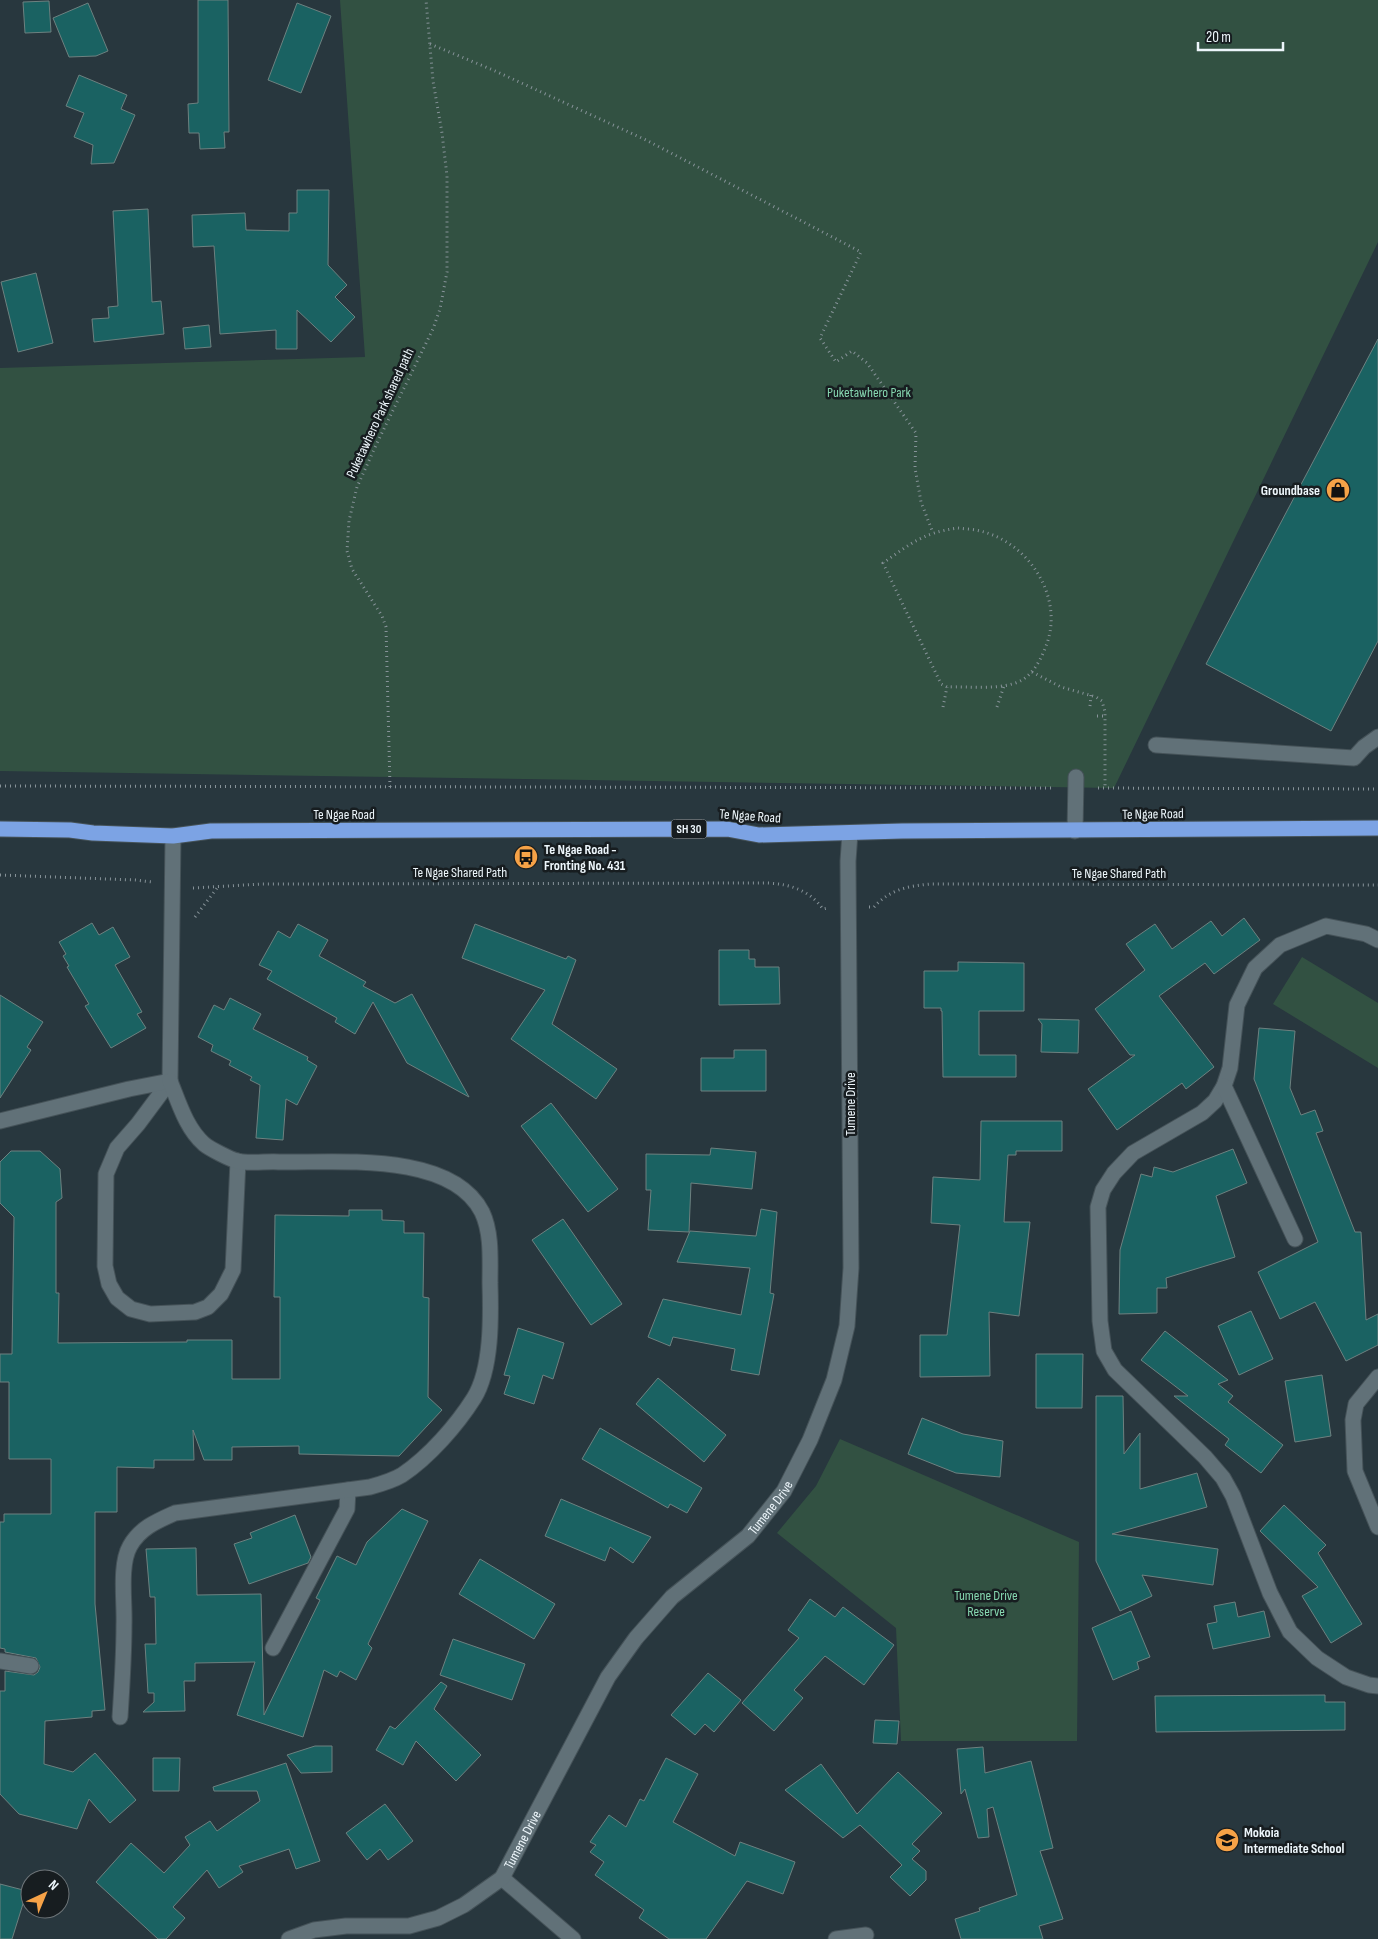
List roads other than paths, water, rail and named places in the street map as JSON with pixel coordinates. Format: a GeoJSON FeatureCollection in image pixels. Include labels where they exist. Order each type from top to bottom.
{"type":"FeatureCollection","features":[{"type":"Feature","properties":{"kind":"highway","name":"Te Ngae Road"},"geometry":{"type":"LineString","coordinates":[[0,829],[70,830],[93,833],[173,836],[211,831],[727,829],[759,835],[902,831],[1378,828]]}},
{"type":"Feature","properties":{"kind":"street"},"geometry":{"type":"LineString","coordinates":[[1156,745],[1354,758],[1364,747],[1378,737]]}},
{"type":"Feature","properties":{"kind":"street"},"geometry":{"type":"LineString","coordinates":[[1075,831],[1076,783]]}},
{"type":"Feature","properties":{"kind":"street","name":"Tumene Drive"},"geometry":{"type":"LineString","coordinates":[[289,1939],[314,1930],[346,1926],[409,1926],[438,1918],[464,1905],[502,1878],[608,1677],[636,1638],[672,1597],[748,1536],[784,1491],[810,1440],[834,1380],[847,1326],[852,1268],[848,861],[850,833]]}},
{"type":"Feature","properties":{"kind":"street"},"geometry":{"type":"LineString","coordinates":[[120,1717],[124,1635],[124,1560],[130,1546],[140,1532],[154,1522],[175,1513],[370,1487],[402,1475],[443,1437],[464,1414],[478,1390],[488,1346],[491,1302],[489,1238],[482,1213],[461,1187],[440,1175],[411,1166],[366,1163],[238,1161],[206,1145],[195,1135],[187,1123],[170,1081],[173,836]]}},
{"type":"Feature","properties":{"kind":"street"},"geometry":{"type":"LineString","coordinates":[[1378,940],[1366,934],[1326,926],[1280,944],[1255,968],[1237,1005],[1230,1068],[1224,1086],[1215,1102],[1202,1113],[1133,1153],[1114,1173],[1103,1190],[1098,1207],[1100,1321],[1104,1351],[1115,1370],[1205,1457],[1223,1478],[1233,1496],[1270,1593],[1290,1632],[1317,1658],[1346,1677],[1378,1686]]}},
{"type":"Feature","properties":{"kind":"street"},"geometry":{"type":"LineString","coordinates":[[0,1121],[129,1089],[170,1081]]}},
{"type":"Feature","properties":{"kind":"street"},"geometry":{"type":"LineString","coordinates":[[170,1081],[138,1124],[117,1148],[106,1174],[104,1266],[109,1284],[117,1298],[131,1309],[150,1314],[195,1312],[208,1307],[221,1294],[233,1270],[238,1161]]}},
{"type":"Feature","properties":{"kind":"street"},"geometry":{"type":"LineString","coordinates":[[1224,1086],[1295,1239]]}},
{"type":"Feature","properties":{"kind":"street"},"geometry":{"type":"LineString","coordinates":[[1378,1377],[1356,1404],[1353,1420],[1355,1471],[1378,1527]]}},
{"type":"Feature","properties":{"kind":"street"},"geometry":{"type":"LineString","coordinates":[[273,1648],[347,1509],[348,1490]]}},
{"type":"Feature","properties":{"kind":"street"},"geometry":{"type":"LineString","coordinates":[[0,1661],[31,1666]]}},
{"type":"Feature","properties":{"kind":"street"},"geometry":{"type":"LineString","coordinates":[[502,1878],[573,1939]]}},
{"type":"Feature","properties":{"kind":"street"},"geometry":{"type":"LineString","coordinates":[[836,1939],[866,1935]]}},
{"type":"Feature","properties":{"kind":"place","name":"Groundbase"},"geometry":{"type":"Point","coordinates":[1338,490]}},
{"type":"Feature","properties":{"kind":"place","name":"Te Ngae Road - Fronting No. 431"},"geometry":{"type":"Point","coordinates":[526,857]}},
{"type":"Feature","properties":{"kind":"place","name":"Mokoia Intermediate School"},"geometry":{"type":"Point","coordinates":[1227,1840]}},
{"type":"Feature","properties":{"kind":"park label","name":"Puketawhero Park"},"geometry":{"type":"Point","coordinates":[869,392]}},
{"type":"Feature","properties":{"kind":"park label","name":"Tumene Drive Reserve"},"geometry":{"type":"Point","coordinates":[986,1604]}}]}
